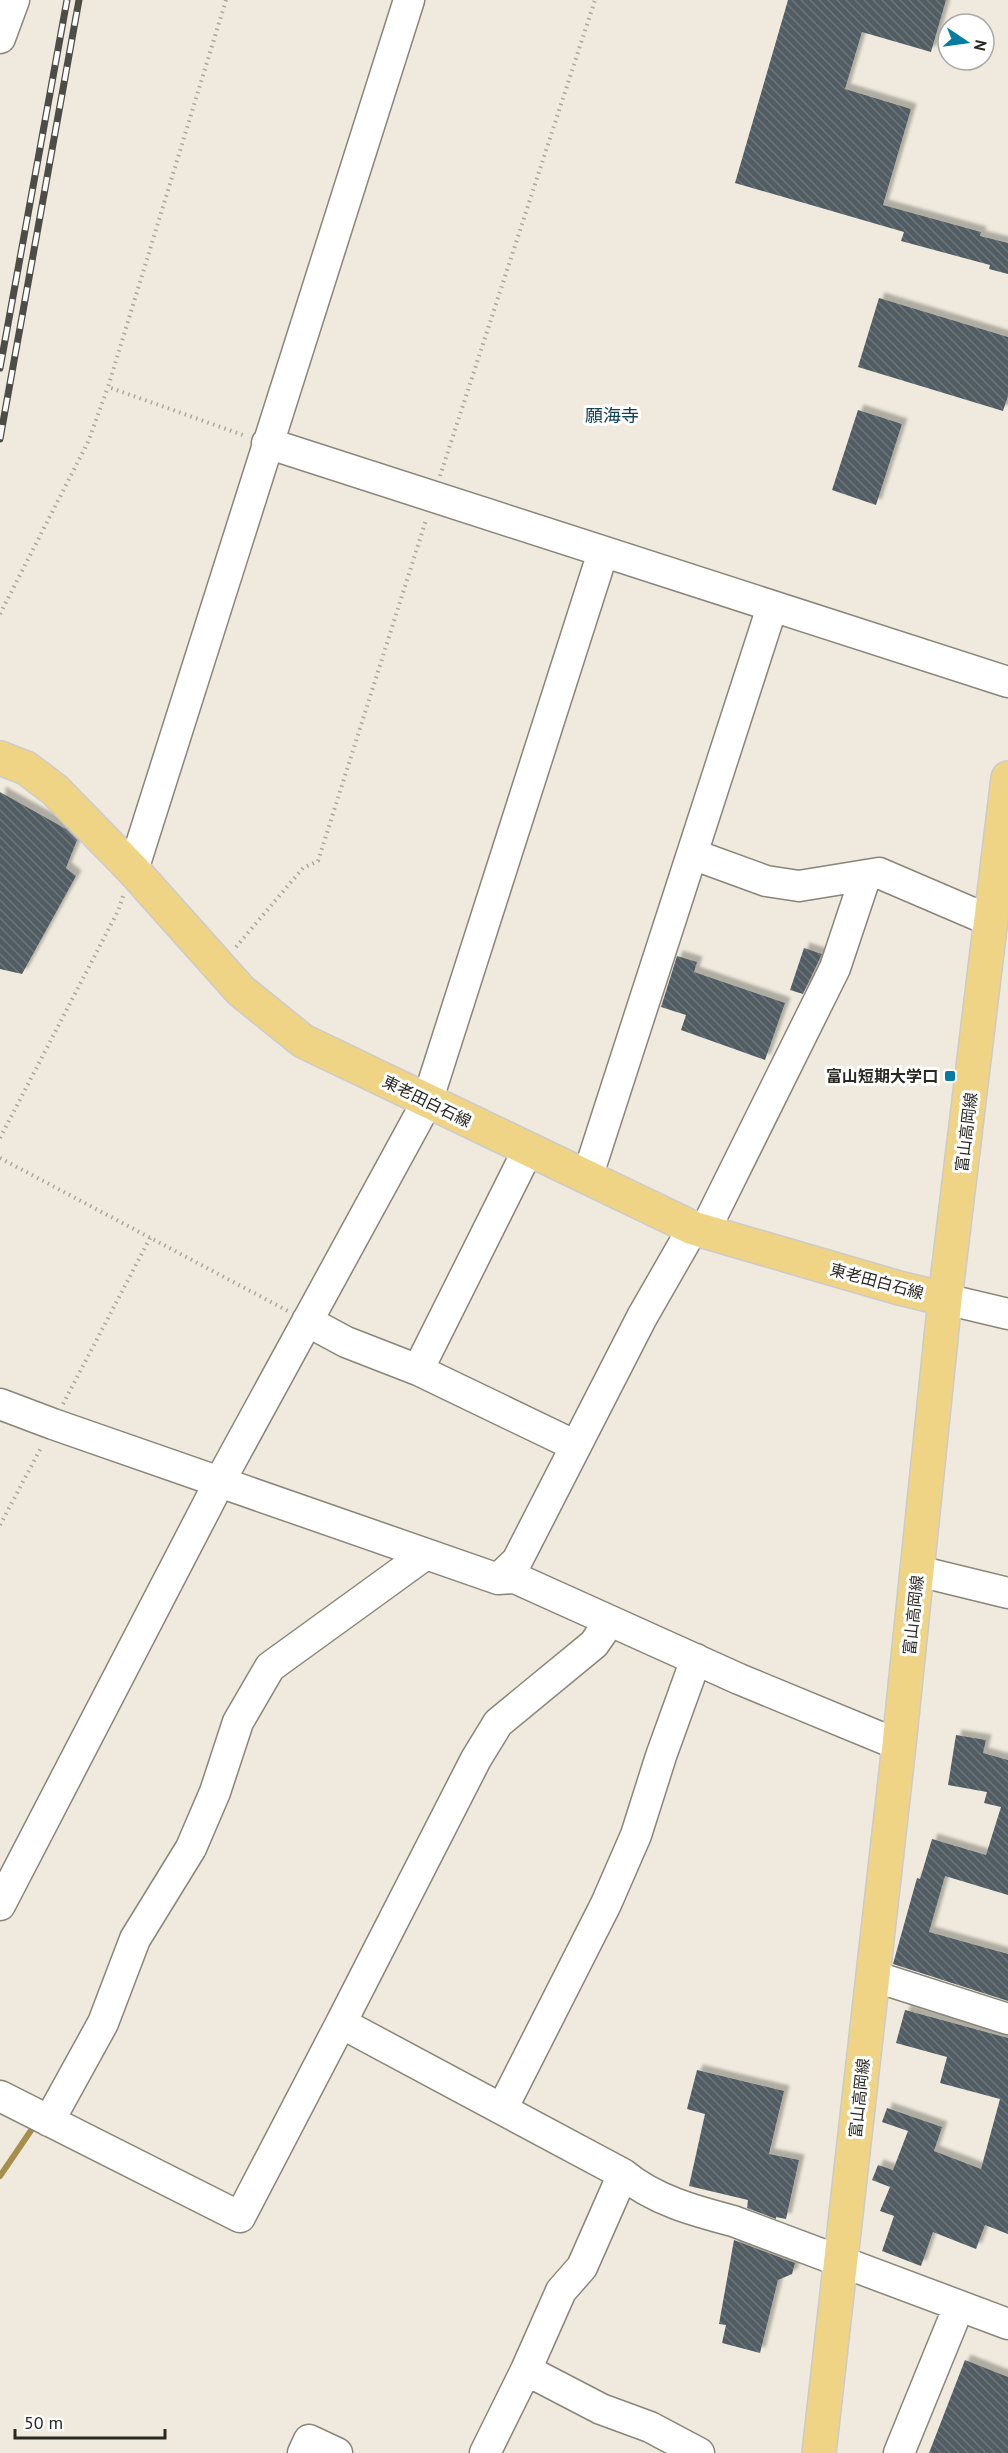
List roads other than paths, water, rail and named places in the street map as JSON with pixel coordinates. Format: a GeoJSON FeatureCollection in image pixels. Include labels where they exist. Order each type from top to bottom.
{"type":"FeatureCollection","features":[{"type":"Feature","properties":{"kind":"main road","name":"東老田白石線"},"geometry":{"type":"LineString","coordinates":[[0,758],[26,768],[55,790],[133,870],[241,991],[303,1041],[698,1230],[945,1299]]}},
{"type":"Feature","properties":{"kind":"main road","name":"富山高岡線"},"geometry":{"type":"LineString","coordinates":[[819,2453],[918,1571],[945,1299],[1000,924],[1008,778]]}},
{"type":"Feature","properties":{"kind":"street"},"geometry":{"type":"LineString","coordinates":[[0,38],[14,0]]}},
{"type":"Feature","properties":{"kind":"street"},"geometry":{"type":"LineString","coordinates":[[133,870],[409,0]]}},
{"type":"Feature","properties":{"kind":"street"},"geometry":{"type":"LineString","coordinates":[[267,443],[1008,682]]}},
{"type":"Feature","properties":{"kind":"street"},"geometry":{"type":"LineString","coordinates":[[0,1905],[220,1481],[427,1102],[603,552]]}},
{"type":"Feature","properties":{"kind":"street"},"geometry":{"type":"LineString","coordinates":[[587,1178],[772,607]]}},
{"type":"Feature","properties":{"kind":"street"},"geometry":{"type":"LineString","coordinates":[[692,854],[766,880],[799,886],[879,873],[1000,924]]}},
{"type":"Feature","properties":{"kind":"street"},"geometry":{"type":"LineString","coordinates":[[498,1579],[517,1561],[642,1317],[698,1230],[835,968],[866,875]]}},
{"type":"Feature","properties":{"kind":"street"},"geometry":{"type":"LineString","coordinates":[[418,1370],[528,1150]]}},
{"type":"Feature","properties":{"kind":"street"},"geometry":{"type":"LineString","coordinates":[[945,1299],[1008,1314]]}},
{"type":"Feature","properties":{"kind":"street"},"geometry":{"type":"LineString","coordinates":[[307,1321],[346,1342],[418,1370],[576,1446]]}},
{"type":"Feature","properties":{"kind":"street"},"geometry":{"type":"LineString","coordinates":[[0,1404],[498,1579],[515,1578],[696,1659],[899,1745]]}},
{"type":"Feature","properties":{"kind":"street"},"geometry":{"type":"LineString","coordinates":[[49,2121],[104,2024],[135,1938],[191,1848],[216,1792],[238,1722],[270,1667],[426,1554]]}},
{"type":"Feature","properties":{"kind":"street"},"geometry":{"type":"LineString","coordinates":[[918,1571],[1008,1593]]}},
{"type":"Feature","properties":{"kind":"street"},"geometry":{"type":"LineString","coordinates":[[0,2096],[240,2217],[476,1759],[498,1722],[594,1644],[610,1621]]}},
{"type":"Feature","properties":{"kind":"street"},"geometry":{"type":"LineString","coordinates":[[502,2109],[606,1904],[636,1835],[661,1756],[696,1659]]}},
{"type":"Feature","properties":{"kind":"street"},"geometry":{"type":"LineString","coordinates":[[873,1976],[1008,2019]]}},
{"type":"Feature","properties":{"kind":"street"},"geometry":{"type":"LineString","coordinates":[[341,2023],[623,2174],[639,2188],[694,2211],[733,2221],[1008,2324]]}},
{"type":"Feature","properties":{"kind":"street"},"geometry":{"type":"LineString","coordinates":[[485,2453],[526,2370],[561,2291],[582,2267],[623,2174]]}},
{"type":"Feature","properties":{"kind":"street"},"geometry":{"type":"LineString","coordinates":[[900,2453],[959,2306]]}},
{"type":"Feature","properties":{"kind":"street"},"geometry":{"type":"LineString","coordinates":[[526,2370],[601,2409],[650,2427],[699,2453]]}},
{"type":"Feature","properties":{"kind":"street"},"geometry":{"type":"LineString","coordinates":[[303,2453],[309,2440],[337,2453]]}},
{"type":"Feature","properties":{"kind":"waterway"},"geometry":{"type":"LineString","coordinates":[[0,2176],[32,2129]]}},
{"type":"Feature","properties":{"kind":"railway"},"geometry":{"type":"LineString","coordinates":[[0,368],[67,0]]}},
{"type":"Feature","properties":{"kind":"railway"},"geometry":{"type":"LineString","coordinates":[[0,439],[79,0]]}},
{"type":"Feature","properties":{"kind":"place","name":"富山短期大学口"},"geometry":{"type":"Point","coordinates":[950,1076]}},
{"type":"Feature","properties":{"kind":"district","name":"願海寺"},"geometry":{"type":"Point","coordinates":[612,416]}}]}
